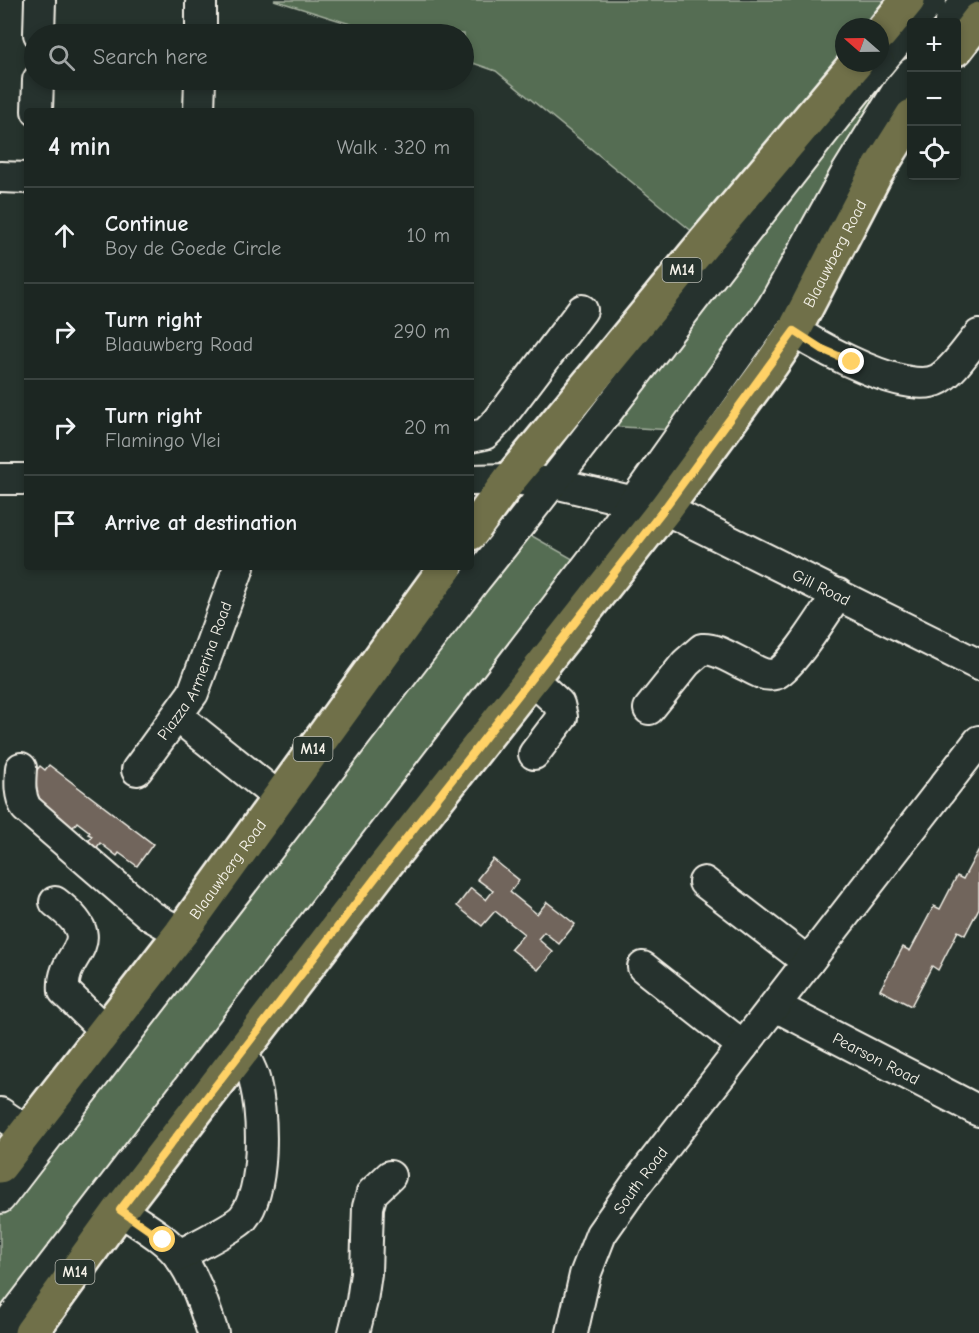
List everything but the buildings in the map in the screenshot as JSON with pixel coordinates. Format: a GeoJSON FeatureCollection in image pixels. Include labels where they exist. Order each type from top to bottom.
{"type":"FeatureCollection","features":[{"type":"Feature","properties":{"kind":"main road"},"geometry":{"type":"LineString","coordinates":[[889,23],[908,0]]}},
{"type":"Feature","properties":{"kind":"main road"},"geometry":{"type":"LineString","coordinates":[[961,44],[979,19]]}},
{"type":"Feature","properties":{"kind":"main road","name":"M14"},"geometry":{"type":"LineString","coordinates":[[474,529],[510,479],[848,72]]}},
{"type":"Feature","properties":{"kind":"main road","name":"Blaauwberg Road"},"geometry":{"type":"LineString","coordinates":[[31,1333],[120,1210],[393,855],[664,509],[794,331],[875,175],[907,124]]}},
{"type":"Feature","properties":{"kind":"main road","name":"Blaauwberg Road"},"geometry":{"type":"LineString","coordinates":[[0,1166],[181,933],[444,570]]}},
{"type":"Feature","properties":{"kind":"street"},"geometry":{"type":"LineString","coordinates":[[39,24],[40,0]]}},
{"type":"Feature","properties":{"kind":"street"},"geometry":{"type":"LineString","coordinates":[[916,18],[931,0]]}},
{"type":"Feature","properties":{"kind":"street"},"geometry":{"type":"LineString","coordinates":[[953,18],[968,0]]}},
{"type":"Feature","properties":{"kind":"street"},"geometry":{"type":"LineString","coordinates":[[201,3],[201,24]]}},
{"type":"Feature","properties":{"kind":"street"},"geometry":{"type":"LineString","coordinates":[[889,51],[907,29]]}},
{"type":"Feature","properties":{"kind":"street"},"geometry":{"type":"LineString","coordinates":[[0,1198],[469,589],[554,483],[827,127],[872,72]]}},
{"type":"Feature","properties":{"kind":"street"},"geometry":{"type":"LineString","coordinates":[[1,1333],[592,560],[773,306],[846,174],[907,79]]}},
{"type":"Feature","properties":{"kind":"street"},"geometry":{"type":"LineString","coordinates":[[37,108],[38,90]]}},
{"type":"Feature","properties":{"kind":"street"},"geometry":{"type":"LineString","coordinates":[[199,108],[200,90]]}},
{"type":"Feature","properties":{"kind":"street"},"geometry":{"type":"LineString","coordinates":[[0,177],[24,178]]}},
{"type":"Feature","properties":{"kind":"street"},"geometry":{"type":"LineString","coordinates":[[474,436],[485,434],[498,421],[582,310]]}},
{"type":"Feature","properties":{"kind":"street"},"geometry":{"type":"LineString","coordinates":[[794,331],[822,349],[879,373],[894,379],[923,383],[938,380],[944,375],[979,335]]}},
{"type":"Feature","properties":{"kind":"street"},"geometry":{"type":"LineString","coordinates":[[0,480],[24,479]]}},
{"type":"Feature","properties":{"kind":"street","name":"Gill Road"},"geometry":{"type":"LineString","coordinates":[[474,480],[510,479],[554,483],[664,509],[979,665]]}},
{"type":"Feature","properties":{"kind":"street","name":"Piazza Armerina Road"},"geometry":{"type":"LineString","coordinates":[[137,770],[193,693],[238,570]]}},
{"type":"Feature","properties":{"kind":"street"},"geometry":{"type":"LineString","coordinates":[[648,709],[686,663],[702,649],[714,650],[760,673],[774,674],[781,671],[792,660],[838,594]]}},
{"type":"Feature","properties":{"kind":"street"},"geometry":{"type":"LineString","coordinates":[[532,679],[559,704],[562,717],[534,754]]}},
{"type":"Feature","properties":{"kind":"street"},"geometry":{"type":"LineString","coordinates":[[177,716],[278,797]]}},
{"type":"Feature","properties":{"kind":"street","name":"South Road"},"geometry":{"type":"LineString","coordinates":[[572,1333],[585,1275],[601,1234],[634,1187],[979,741]]}},
{"type":"Feature","properties":{"kind":"street"},"geometry":{"type":"LineString","coordinates":[[21,768],[19,788],[26,808],[151,916],[181,933]]}},
{"type":"Feature","properties":{"kind":"street"},"geometry":{"type":"LineString","coordinates":[[704,882],[808,962]]}},
{"type":"Feature","properties":{"kind":"street"},"geometry":{"type":"LineString","coordinates":[[55,903],[68,913],[78,925],[81,933],[78,949],[63,983],[64,991],[105,1031]]}},
{"type":"Feature","properties":{"kind":"street"},"geometry":{"type":"LineString","coordinates":[[643,967],[743,1046]]}},
{"type":"Feature","properties":{"kind":"street","name":"Pearson Road"},"geometry":{"type":"LineString","coordinates":[[775,1006],[979,1111]]}},
{"type":"Feature","properties":{"kind":"street"},"geometry":{"type":"LineString","coordinates":[[179,1256],[241,1220],[249,1209],[255,1191],[262,1149],[261,1137],[255,1082],[242,1052]]}},
{"type":"Feature","properties":{"kind":"street"},"geometry":{"type":"LineString","coordinates":[[0,1113],[28,1132]]}},
{"type":"Feature","properties":{"kind":"street"},"geometry":{"type":"LineString","coordinates":[[354,1333],[366,1273],[368,1207],[372,1193],[390,1176]]}},
{"type":"Feature","properties":{"kind":"street"},"geometry":{"type":"LineString","coordinates":[[120,1210],[163,1240],[179,1256],[200,1295],[213,1333]]}},
{"type":"Feature","properties":{"kind":"green space"},"geometry":{"type":"Polygon","coordinates":[[[274,0],[908,0],[889,18],[835,18],[835,72],[837,72],[705,242],[496,71],[474,63],[474,24],[350,24],[274,0]]]}},
{"type":"Feature","properties":{"kind":"green space"},"geometry":{"type":"Polygon","coordinates":[[[920,0],[979,0],[960,18],[907,18],[907,110],[778,334],[705,432],[574,424],[861,72],[889,72],[889,38],[920,0]]]}},
{"type":"Feature","properties":{"kind":"green space"},"geometry":{"type":"Polygon","coordinates":[[[525,532],[578,562],[0,1331],[0,1210],[525,532]]]}},
{"type":"Feature","properties":{"kind":"route"},"geometry":{"type":"LineString","coordinates":[[163,1240],[120,1210],[386,864],[613,576],[794,331],[822,349],[852,362]]}}]}
